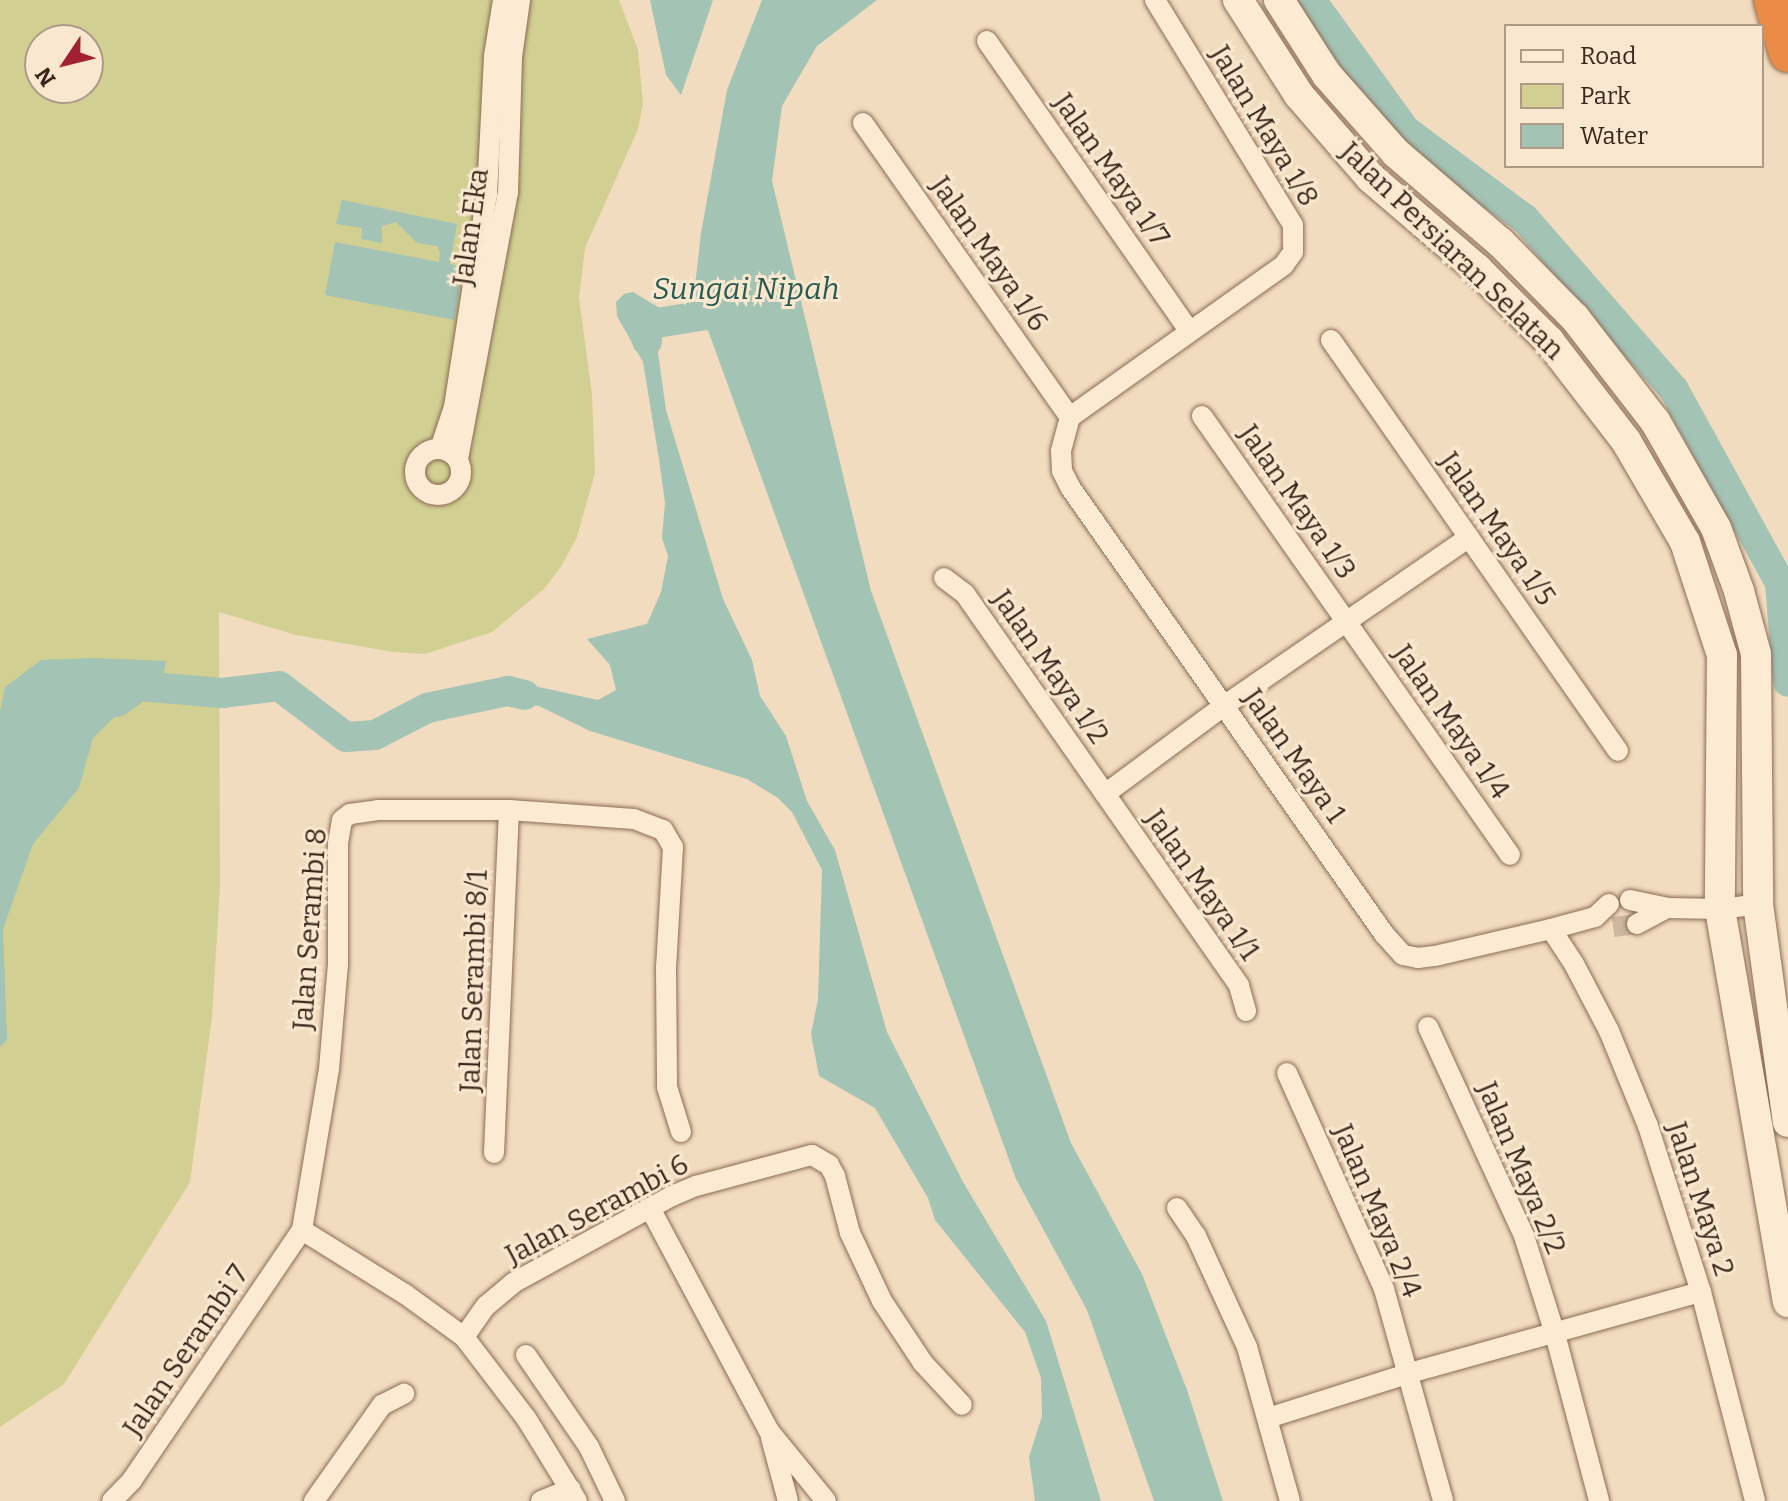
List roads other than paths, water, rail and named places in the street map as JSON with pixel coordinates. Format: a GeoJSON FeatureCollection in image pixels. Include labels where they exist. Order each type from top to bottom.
{"type":"FeatureCollection","features":[{"type":"Feature","properties":{"kind":"highway"},"geometry":{"type":"LineString","coordinates":[[1773,0],[1788,53]]}},
{"type":"Feature","properties":{"kind":"street","name":"Jalan Eka"},"geometry":{"type":"LineString","coordinates":[[503,0],[494,56],[487,195],[449,454],[508,193],[512,57],[520,0]]}},
{"type":"Feature","properties":{"kind":"street","name":"Jalan Maya 1/8"},"geometry":{"type":"LineString","coordinates":[[1070,417],[1284,265],[1293,252],[1293,225],[1155,0]]}},
{"type":"Feature","properties":{"kind":"street","name":"Jalan Persiaran Selatan"},"geometry":{"type":"LineString","coordinates":[[1238,0],[1299,95],[1371,178],[1477,269],[1549,341],[1626,441],[1685,542],[1722,655],[1720,909],[1788,1302]]}},
{"type":"Feature","properties":{"kind":"street","name":"Jalan Persiaran Selatan"},"geometry":{"type":"LineString","coordinates":[[1279,0],[1327,75],[1396,153],[1501,243],[1575,318],[1655,421],[1716,528],[1739,591],[1756,654],[1758,904],[1788,1122]]}},
{"type":"Feature","properties":{"kind":"street","name":"Jalan Maya 1/7"},"geometry":{"type":"LineString","coordinates":[[987,41],[1189,331]]}},
{"type":"Feature","properties":{"kind":"street","name":"Jalan Maya 1/6"},"geometry":{"type":"LineString","coordinates":[[863,123],[1070,417]]}},
{"type":"Feature","properties":{"kind":"street","name":"Jalan Maya 1/5"},"geometry":{"type":"LineString","coordinates":[[1331,340],[1618,751]]}},
{"type":"Feature","properties":{"kind":"street","name":"Jalan Maya 1/3"},"geometry":{"type":"LineString","coordinates":[[1202,416],[1346,621]]}},
{"type":"Feature","properties":{"kind":"street","name":"Jalan Maya 1"},"geometry":{"type":"LineString","coordinates":[[1070,417],[1061,451],[1062,471],[1070,487],[1375,921],[1403,955],[1418,958],[1435,956],[1605,916]]}},
{"type":"Feature","properties":{"kind":"street"},"geometry":{"type":"LineString","coordinates":[[1105,794],[1225,705],[1469,537]]}},
{"type":"Feature","properties":{"kind":"street","name":"Jalan Maya 1/2"},"geometry":{"type":"LineString","coordinates":[[944,578],[965,594],[1105,794]]}},
{"type":"Feature","properties":{"kind":"street","name":"Jalan Maya 1/4"},"geometry":{"type":"LineString","coordinates":[[1346,621],[1510,855]]}},
{"type":"Feature","properties":{"kind":"street","name":"Jalan Maya 1/1"},"geometry":{"type":"LineString","coordinates":[[1105,794],[1239,986],[1246,1011]]}},
{"type":"Feature","properties":{"kind":"street","name":"Jalan Serambi 8"},"geometry":{"type":"LineString","coordinates":[[302,1230],[329,1069],[338,965],[338,843],[342,820],[359,811],[509,810],[634,819],[657,826],[673,847],[666,967],[667,1087],[681,1132]]}},
{"type":"Feature","properties":{"kind":"street","name":"Jalan Serambi 8/1"},"geometry":{"type":"LineString","coordinates":[[494,1153],[509,810]]}},
{"type":"Feature","properties":{"kind":"street"},"geometry":{"type":"LineString","coordinates":[[1630,900],[1667,908],[1720,909],[1758,904]]}},
{"type":"Feature","properties":{"kind":"street"},"geometry":{"type":"LineString","coordinates":[[1637,924],[1667,908]]}},
{"type":"Feature","properties":{"kind":"street","name":"Jalan Maya 2"},"geometry":{"type":"LineString","coordinates":[[1551,929],[1574,964],[1609,1031],[1648,1126],[1701,1292],[1755,1501]]}},
{"type":"Feature","properties":{"kind":"street","name":"Jalan Maya 2/2"},"geometry":{"type":"LineString","coordinates":[[1428,1027],[1524,1236],[1555,1334],[1599,1501]]}},
{"type":"Feature","properties":{"kind":"street","name":"Jalan Maya 2/4"},"geometry":{"type":"LineString","coordinates":[[1287,1073],[1384,1289],[1410,1373],[1443,1501]]}},
{"type":"Feature","properties":{"kind":"street","name":"Jalan Serambi 6"},"geometry":{"type":"LineString","coordinates":[[464,1337],[486,1306],[513,1283],[696,1186],[801,1155],[822,1159],[835,1176],[850,1233],[882,1301],[923,1363],[962,1405]]}},
{"type":"Feature","properties":{"kind":"street"},"geometry":{"type":"LineString","coordinates":[[1177,1208],[1196,1236],[1247,1347],[1290,1501]]}},
{"type":"Feature","properties":{"kind":"street"},"geometry":{"type":"LineString","coordinates":[[651,1210],[769,1431],[826,1501]]}},
{"type":"Feature","properties":{"kind":"street"},"geometry":{"type":"LineString","coordinates":[[302,1230],[405,1294],[464,1337],[526,1418],[574,1495],[541,1501]]}},
{"type":"Feature","properties":{"kind":"street","name":"Jalan Serambi 7"},"geometry":{"type":"LineString","coordinates":[[112,1501],[132,1480],[302,1230]]}},
{"type":"Feature","properties":{"kind":"street"},"geometry":{"type":"LineString","coordinates":[[1268,1418],[1410,1373],[1701,1292]]}},
{"type":"Feature","properties":{"kind":"street"},"geometry":{"type":"LineString","coordinates":[[526,1355],[594,1456],[615,1501]]}},
{"type":"Feature","properties":{"kind":"street"},"geometry":{"type":"LineString","coordinates":[[314,1501],[382,1405],[404,1394]]}},
{"type":"Feature","properties":{"kind":"street"},"geometry":{"type":"LineString","coordinates":[[526,1418],[557,1398]]}},
{"type":"Feature","properties":{"kind":"street"},"geometry":{"type":"LineString","coordinates":[[769,1431],[788,1501]]}},
{"type":"Feature","properties":{"kind":"water"},"geometry":{"type":"Polygon","coordinates":[[[650,0],[713,0],[681,95],[666,75],[650,0]]]}},
{"type":"Feature","properties":{"kind":"water","name":"Sungai Nipah"},"geometry":{"type":"Polygon","coordinates":[[[762,0],[877,0],[817,46],[782,106],[772,181],[871,591],[1071,1143],[1142,1274],[1187,1390],[1223,1501],[1154,1501],[1087,1310],[1016,1179],[709,333],[698,315],[695,286],[701,233],[727,90],[762,0]]]}},
{"type":"Feature","properties":{"kind":"water"},"geometry":{"type":"Polygon","coordinates":[[[342,200],[457,224],[450,264],[464,268],[454,320],[325,295],[335,242],[439,262],[437,246],[417,243],[396,222],[382,226],[382,243],[361,239],[362,228],[336,224],[342,200]]]}},
{"type":"Feature","properties":{"kind":"water"},"geometry":{"type":"Polygon","coordinates":[[[633,292],[663,310],[667,329],[656,338],[666,410],[723,599],[752,660],[760,696],[786,736],[807,801],[835,850],[887,1032],[963,1182],[1046,1321],[1101,1501],[1035,1501],[1029,1457],[1042,1416],[1041,1378],[1025,1332],[935,1220],[928,1198],[875,1108],[819,1076],[811,1034],[818,999],[822,870],[792,812],[778,798],[747,779],[590,731],[539,706],[486,696],[516,682],[598,700],[616,690],[610,665],[587,639],[647,624],[661,592],[668,556],[662,538],[665,503],[659,459],[643,362],[617,316],[616,302],[624,294],[633,292]]]}},
{"type":"Feature","properties":{"kind":"water"},"geometry":{"type":"Polygon","coordinates":[[[94,658],[166,661],[162,682],[131,701],[93,738],[79,788],[33,844],[3,929],[7,1040],[0,1047],[0,711],[5,687],[41,660],[94,658]]]}},
{"type":"Feature","properties":{"kind":"waterway"},"geometry":{"type":"LineString","coordinates":[[1311,0],[1405,130],[1525,219],[1674,390],[1780,583],[1788,682]]}},
{"type":"Feature","properties":{"kind":"waterway"},"geometry":{"type":"LineString","coordinates":[[647,341],[644,325],[738,310]]}},
{"type":"Feature","properties":{"kind":"waterway"},"geometry":{"type":"LineString","coordinates":[[117,702],[139,686],[222,693],[279,686],[346,737],[375,735],[427,708],[508,691],[525,695]]}},
{"type":"Feature","properties":{"kind":"tunnel"},"geometry":{"type":"LineString","coordinates":[[1613,927],[1637,924]]}}]}
